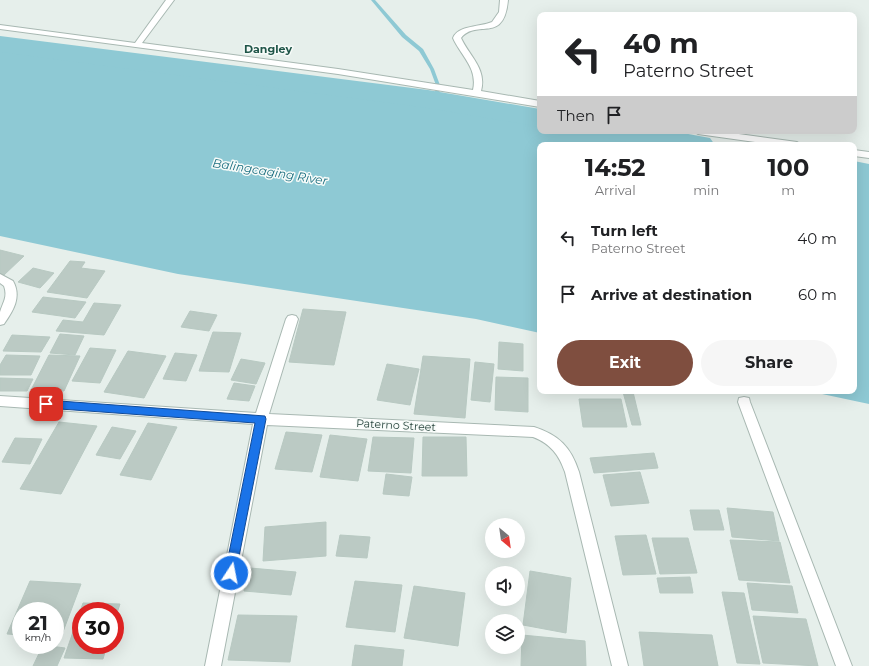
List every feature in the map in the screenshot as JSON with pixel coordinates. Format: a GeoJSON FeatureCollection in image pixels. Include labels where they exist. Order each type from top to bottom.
{"type":"FeatureCollection","features":[{"type":"Feature","properties":{"kind":"street"},"geometry":{"type":"LineString","coordinates":[[137,45],[170,0]]}},
{"type":"Feature","properties":{"kind":"street"},"geometry":{"type":"LineString","coordinates":[[477,92],[480,84],[479,74],[457,38],[464,32],[492,26],[500,20],[504,14],[504,0]]}},
{"type":"Feature","properties":{"kind":"street"},"geometry":{"type":"LineString","coordinates":[[0,27],[477,92],[537,103]]}},
{"type":"Feature","properties":{"kind":"street"},"geometry":{"type":"LineString","coordinates":[[719,134],[776,142]]}},
{"type":"Feature","properties":{"kind":"street"},"geometry":{"type":"LineString","coordinates":[[857,153],[869,155]]}},
{"type":"Feature","properties":{"kind":"street"},"geometry":{"type":"LineString","coordinates":[[0,278],[9,284],[13,296],[0,321]]}},
{"type":"Feature","properties":{"kind":"street"},"geometry":{"type":"LineString","coordinates":[[213,666],[261,419],[292,319]]}},
{"type":"Feature","properties":{"kind":"street","name":"Paterno Street"},"geometry":{"type":"LineString","coordinates":[[0,401],[261,419],[534,432],[548,437],[567,456],[620,666]]}},
{"type":"Feature","properties":{"kind":"street"},"geometry":{"type":"LineString","coordinates":[[744,402],[844,666]]}},
{"type":"Feature","properties":{"kind":"water","name":"Balingcaging River"},"geometry":{"type":"Polygon","coordinates":[[[0,44],[428,99],[537,117],[537,134],[633,134],[681,142],[537,142],[537,332],[476,319],[178,274],[0,236],[0,44]]]}},
{"type":"Feature","properties":{"kind":"water"},"geometry":{"type":"Polygon","coordinates":[[[857,172],[869,174],[869,404],[822,394],[857,394],[857,172]]]}},
{"type":"Feature","properties":{"kind":"building"},"geometry":{"type":"Polygon","coordinates":[[[0,250],[24,256],[4,275],[0,275],[0,250]]]}},
{"type":"Feature","properties":{"kind":"building"},"geometry":{"type":"Polygon","coordinates":[[[70,261],[85,262],[81,268],[105,271],[87,298],[47,292],[70,261]]]}},
{"type":"Feature","properties":{"kind":"building"},"geometry":{"type":"Polygon","coordinates":[[[33,268],[54,273],[40,288],[18,282],[33,268]]]}},
{"type":"Feature","properties":{"kind":"building"},"geometry":{"type":"Polygon","coordinates":[[[43,297],[86,302],[75,318],[32,312],[43,297]]]}},
{"type":"Feature","properties":{"kind":"building"},"geometry":{"type":"Polygon","coordinates":[[[94,303],[121,305],[104,335],[56,331],[63,320],[83,322],[94,303]]]}},
{"type":"Feature","properties":{"kind":"building"},"geometry":{"type":"Polygon","coordinates":[[[303,309],[346,312],[334,365],[289,362],[303,309]]]}},
{"type":"Feature","properties":{"kind":"building"},"geometry":{"type":"Polygon","coordinates":[[[190,311],[217,315],[209,331],[181,327],[190,311]]]}},
{"type":"Feature","properties":{"kind":"building"},"geometry":{"type":"Polygon","coordinates":[[[213,332],[241,333],[229,372],[199,371],[213,332]]]}},
{"type":"Feature","properties":{"kind":"building"},"geometry":{"type":"Polygon","coordinates":[[[60,334],[84,336],[75,355],[50,353],[60,334]]]}},
{"type":"Feature","properties":{"kind":"building"},"geometry":{"type":"Polygon","coordinates":[[[12,335],[50,337],[41,352],[3,351],[12,335]]]}},
{"type":"Feature","properties":{"kind":"building"},"geometry":{"type":"Polygon","coordinates":[[[499,342],[523,344],[523,371],[498,369],[499,342]]]}},
{"type":"Feature","properties":{"kind":"building"},"geometry":{"type":"Polygon","coordinates":[[[90,348],[116,350],[100,383],[72,381],[90,348]]]}},
{"type":"Feature","properties":{"kind":"building"},"geometry":{"type":"Polygon","coordinates":[[[128,351],[166,356],[144,398],[104,392],[128,351]]]}},
{"type":"Feature","properties":{"kind":"building"},"geometry":{"type":"Polygon","coordinates":[[[175,353],[197,355],[186,381],[163,379],[175,353]]]}},
{"type":"Feature","properties":{"kind":"building"},"geometry":{"type":"Polygon","coordinates":[[[6,355],[40,356],[31,375],[0,375],[0,365],[6,355]]]}},
{"type":"Feature","properties":{"kind":"building"},"geometry":{"type":"Polygon","coordinates":[[[49,355],[80,356],[64,391],[31,390],[49,355]]]}},
{"type":"Feature","properties":{"kind":"building"},"geometry":{"type":"Polygon","coordinates":[[[423,356],[470,359],[465,418],[414,414],[423,356]]]}},
{"type":"Feature","properties":{"kind":"building"},"geometry":{"type":"Polygon","coordinates":[[[241,359],[265,363],[256,384],[231,380],[241,359]]]}},
{"type":"Feature","properties":{"kind":"building"},"geometry":{"type":"Polygon","coordinates":[[[475,362],[494,364],[490,402],[471,400],[475,362]]]}},
{"type":"Feature","properties":{"kind":"building"},"geometry":{"type":"Polygon","coordinates":[[[387,364],[419,369],[410,405],[377,400],[387,364]]]}},
{"type":"Feature","properties":{"kind":"building"},"geometry":{"type":"Polygon","coordinates":[[[496,377],[528,378],[528,412],[495,410],[496,377]]]}},
{"type":"Feature","properties":{"kind":"building"},"geometry":{"type":"Polygon","coordinates":[[[0,378],[33,379],[27,391],[0,391],[0,378]]]}},
{"type":"Feature","properties":{"kind":"building"},"geometry":{"type":"Polygon","coordinates":[[[234,383],[255,386],[249,401],[227,399],[234,383]]]}},
{"type":"Feature","properties":{"kind":"building"},"geometry":{"type":"Polygon","coordinates":[[[624,394],[633,394],[641,425],[632,425],[624,394]]]}},
{"type":"Feature","properties":{"kind":"building"},"geometry":{"type":"Polygon","coordinates":[[[579,399],[621,399],[627,427],[583,427],[579,399]]]}},
{"type":"Feature","properties":{"kind":"building"},"geometry":{"type":"Polygon","coordinates":[[[59,422],[97,426],[61,494],[20,489],[59,422]]]}},
{"type":"Feature","properties":{"kind":"building"},"geometry":{"type":"Polygon","coordinates":[[[148,423],[177,427],[151,480],[120,475],[148,423]]]}},
{"type":"Feature","properties":{"kind":"building"},"geometry":{"type":"Polygon","coordinates":[[[112,427],[136,431],[120,459],[96,455],[112,427]]]}},
{"type":"Feature","properties":{"kind":"building"},"geometry":{"type":"Polygon","coordinates":[[[286,432],[322,435],[312,472],[275,469],[286,432]]]}},
{"type":"Feature","properties":{"kind":"building"},"geometry":{"type":"Polygon","coordinates":[[[330,435],[367,439],[358,481],[320,477],[330,435]]]}},
{"type":"Feature","properties":{"kind":"building"},"geometry":{"type":"Polygon","coordinates":[[[373,437],[414,438],[411,473],[368,471],[373,437]]]}},
{"type":"Feature","properties":{"kind":"building"},"geometry":{"type":"Polygon","coordinates":[[[423,437],[466,437],[467,476],[422,476],[423,437]]]}},
{"type":"Feature","properties":{"kind":"building"},"geometry":{"type":"Polygon","coordinates":[[[15,438],[42,439],[30,464],[2,462],[15,438]]]}},
{"type":"Feature","properties":{"kind":"building"},"geometry":{"type":"Polygon","coordinates":[[[654,453],[658,468],[594,473],[590,458],[654,453]]]}},
{"type":"Feature","properties":{"kind":"building"},"geometry":{"type":"Polygon","coordinates":[[[640,472],[649,503],[611,506],[603,475],[640,472]]]}},
{"type":"Feature","properties":{"kind":"building"},"geometry":{"type":"Polygon","coordinates":[[[386,474],[412,477],[409,496],[383,494],[386,474]]]}},
{"type":"Feature","properties":{"kind":"building"},"geometry":{"type":"Polygon","coordinates":[[[727,508],[773,512],[779,541],[732,537],[727,508]]]}},
{"type":"Feature","properties":{"kind":"building"},"geometry":{"type":"Polygon","coordinates":[[[690,510],[719,510],[724,530],[694,530],[690,510]]]}},
{"type":"Feature","properties":{"kind":"building"},"geometry":{"type":"Polygon","coordinates":[[[326,522],[326,556],[263,561],[265,527],[326,522]]]}},
{"type":"Feature","properties":{"kind":"building"},"geometry":{"type":"Polygon","coordinates":[[[340,535],[370,537],[367,558],[336,556],[340,535]]]}},
{"type":"Feature","properties":{"kind":"building"},"geometry":{"type":"Polygon","coordinates":[[[646,535],[656,574],[623,575],[615,536],[646,535]]]}},
{"type":"Feature","properties":{"kind":"building"},"geometry":{"type":"Polygon","coordinates":[[[652,538],[688,538],[697,573],[660,574],[652,538]]]}},
{"type":"Feature","properties":{"kind":"building"},"geometry":{"type":"Polygon","coordinates":[[[730,540],[780,542],[790,583],[739,580],[730,540]]]}},
{"type":"Feature","properties":{"kind":"building"},"geometry":{"type":"Polygon","coordinates":[[[250,568],[296,572],[291,595],[244,591],[250,568]]]}},
{"type":"Feature","properties":{"kind":"building"},"geometry":{"type":"Polygon","coordinates":[[[530,571],[571,578],[566,633],[525,625],[524,614],[530,571]]]}},
{"type":"Feature","properties":{"kind":"building"},"geometry":{"type":"Polygon","coordinates":[[[690,577],[693,593],[660,593],[657,578],[690,577]]]}},
{"type":"Feature","properties":{"kind":"building"},"geometry":{"type":"Polygon","coordinates":[[[30,581],[81,584],[74,602],[72,602],[72,608],[64,629],[64,602],[21,602],[30,581]]]}},
{"type":"Feature","properties":{"kind":"building"},"geometry":{"type":"Polygon","coordinates":[[[355,581],[402,585],[395,632],[346,627],[355,581]]]}},
{"type":"Feature","properties":{"kind":"building"},"geometry":{"type":"Polygon","coordinates":[[[747,583],[792,586],[798,613],[752,610],[747,583]]]}},
{"type":"Feature","properties":{"kind":"building"},"geometry":{"type":"Polygon","coordinates":[[[414,586],[465,593],[458,646],[404,638],[414,586]]]}},
{"type":"Feature","properties":{"kind":"building"},"geometry":{"type":"Polygon","coordinates":[[[722,592],[744,593],[760,664],[737,663],[722,592]]]}},
{"type":"Feature","properties":{"kind":"building"},"geometry":{"type":"Polygon","coordinates":[[[238,615],[297,616],[290,662],[228,660],[238,615]]]}},
{"type":"Feature","properties":{"kind":"building"},"geometry":{"type":"Polygon","coordinates":[[[753,616],[806,619],[818,666],[763,663],[753,616]]]}},
{"type":"Feature","properties":{"kind":"building"},"geometry":{"type":"Polygon","coordinates":[[[12,622],[12,634],[7,634],[12,622]]]}},
{"type":"Feature","properties":{"kind":"building"},"geometry":{"type":"Polygon","coordinates":[[[639,632],[712,635],[718,666],[644,666],[639,632]]]}},
{"type":"Feature","properties":{"kind":"building"},"geometry":{"type":"Polygon","coordinates":[[[72,635],[72,654],[104,654],[103,659],[64,658],[72,635]]]}},
{"type":"Feature","properties":{"kind":"building"},"geometry":{"type":"Polygon","coordinates":[[[525,635],[585,641],[586,666],[521,666],[521,654],[525,654],[525,635]]]}},
{"type":"Feature","properties":{"kind":"building"},"geometry":{"type":"Polygon","coordinates":[[[355,645],[404,650],[402,666],[352,666],[355,645]]]}},
{"type":"Feature","properties":{"kind":"building"},"geometry":{"type":"Polygon","coordinates":[[[39,654],[62,654],[57,666],[33,666],[39,654]]]}},
{"type":"Feature","properties":{"kind":"waterway"},"geometry":{"type":"LineString","coordinates":[[373,0],[404,36],[421,50],[432,69],[439,88],[433,100],[436,108]]}},
{"type":"Feature","properties":{"kind":"waterway"},"geometry":{"type":"LineString","coordinates":[[0,44],[428,99],[537,117]]}},
{"type":"Feature","properties":{"kind":"waterway"},"geometry":{"type":"LineString","coordinates":[[633,134],[681,142]]}},
{"type":"Feature","properties":{"kind":"waterway"},"geometry":{"type":"LineString","coordinates":[[857,172],[869,174]]}},
{"type":"Feature","properties":{"kind":"district","name":"Dangley"},"geometry":{"type":"Point","coordinates":[268,49]}},
{"type":"Feature","properties":{"kind":"route"},"geometry":{"type":"LineString","coordinates":[[46,404],[261,419],[231,573]]}}]}
